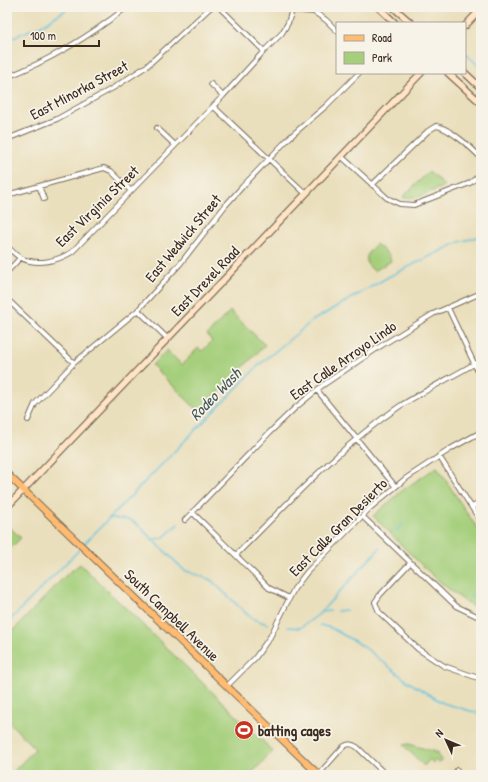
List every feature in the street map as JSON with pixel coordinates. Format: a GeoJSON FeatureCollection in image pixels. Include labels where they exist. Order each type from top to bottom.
{"type":"FeatureCollection","features":[{"type":"Feature","properties":{"kind":"main road","name":"South Campbell Avenue"},"geometry":{"type":"LineString","coordinates":[[7,474],[319,775]]}},
{"type":"Feature","properties":{"kind":"street"},"geometry":{"type":"LineString","coordinates":[[7,77],[64,50],[109,21],[127,7]]}},
{"type":"Feature","properties":{"kind":"street","name":"East Minorka Street"},"geometry":{"type":"LineString","coordinates":[[7,139],[57,119],[113,88],[147,66],[211,7]]}},
{"type":"Feature","properties":{"kind":"street"},"geometry":{"type":"LineString","coordinates":[[219,7],[264,51]]}},
{"type":"Feature","properties":{"kind":"street"},"geometry":{"type":"LineString","coordinates":[[378,7],[394,22]]}},
{"type":"Feature","properties":{"kind":"street"},"geometry":{"type":"LineString","coordinates":[[394,7],[409,22]]}},
{"type":"Feature","properties":{"kind":"street"},"geometry":{"type":"LineString","coordinates":[[291,8],[314,12],[336,29]]}},
{"type":"Feature","properties":{"kind":"street","name":"East Virginia Street"},"geometry":{"type":"LineString","coordinates":[[20,258],[38,262],[52,262],[72,252],[282,33],[288,22],[291,8]]}},
{"type":"Feature","properties":{"kind":"street"},"geometry":{"type":"LineString","coordinates":[[466,25],[481,9]]}},
{"type":"Feature","properties":{"kind":"street","name":"East Wedwick Street"},"geometry":{"type":"LineString","coordinates":[[28,420],[35,404],[74,363],[138,310],[189,252],[225,206],[290,137],[326,106],[359,74]]}},
{"type":"Feature","properties":{"kind":"street","name":"East Drexel Road"},"geometry":{"type":"LineString","coordinates":[[7,507],[420,74]]}},
{"type":"Feature","properties":{"kind":"street"},"geometry":{"type":"LineString","coordinates":[[449,74],[481,103]]}},
{"type":"Feature","properties":{"kind":"street"},"geometry":{"type":"LineString","coordinates":[[466,74],[481,88]]}},
{"type":"Feature","properties":{"kind":"street"},"geometry":{"type":"LineString","coordinates":[[211,84],[223,96]]}},
{"type":"Feature","properties":{"kind":"street"},"geometry":{"type":"LineString","coordinates":[[213,106],[306,194]]}},
{"type":"Feature","properties":{"kind":"street"},"geometry":{"type":"LineString","coordinates":[[372,184],[436,124],[452,134],[481,158]]}},
{"type":"Feature","properties":{"kind":"street"},"geometry":{"type":"LineString","coordinates":[[157,128],[175,145]]}},
{"type":"Feature","properties":{"kind":"street"},"geometry":{"type":"LineString","coordinates":[[341,156],[387,198],[400,204],[414,205],[470,183],[481,174]]}},
{"type":"Feature","properties":{"kind":"street"},"geometry":{"type":"LineString","coordinates":[[7,195],[104,167],[111,171],[131,191]]}},
{"type":"Feature","properties":{"kind":"street"},"geometry":{"type":"LineString","coordinates":[[39,186],[44,199]]}},
{"type":"Feature","properties":{"kind":"street"},"geometry":{"type":"LineString","coordinates":[[7,246],[20,258],[7,272]]}},
{"type":"Feature","properties":{"kind":"street","name":"East Calle Arroyo Lindo"},"geometry":{"type":"LineString","coordinates":[[185,520],[294,408],[317,390],[379,347],[433,314],[481,293]]}},
{"type":"Feature","properties":{"kind":"street"},"geometry":{"type":"LineString","coordinates":[[7,300],[74,363]]}},
{"type":"Feature","properties":{"kind":"street"},"geometry":{"type":"LineString","coordinates":[[448,308],[481,378]]}},
{"type":"Feature","properties":{"kind":"street"},"geometry":{"type":"LineString","coordinates":[[138,310],[167,338]]}},
{"type":"Feature","properties":{"kind":"street"},"geometry":{"type":"LineString","coordinates":[[236,555],[317,473],[357,439],[401,406],[474,364],[481,362]]}},
{"type":"Feature","properties":{"kind":"street"},"geometry":{"type":"LineString","coordinates":[[317,390],[395,486]]}},
{"type":"Feature","properties":{"kind":"street","name":"East Calle Gran Desierto"},"geometry":{"type":"LineString","coordinates":[[227,686],[255,658],[270,637],[294,589],[307,572],[362,516],[395,486],[439,456],[481,432]]}},
{"type":"Feature","properties":{"kind":"street"},"geometry":{"type":"LineString","coordinates":[[439,456],[481,522]]}},
{"type":"Feature","properties":{"kind":"street"},"geometry":{"type":"LineString","coordinates":[[472,507],[481,502]]}},
{"type":"Feature","properties":{"kind":"street"},"geometry":{"type":"LineString","coordinates":[[192,512],[269,588],[290,598]]}},
{"type":"Feature","properties":{"kind":"street"},"geometry":{"type":"LineString","coordinates":[[362,516],[456,606],[481,618]]}},
{"type":"Feature","properties":{"kind":"street"},"geometry":{"type":"LineString","coordinates":[[410,563],[373,603],[379,612],[418,649],[444,666],[481,679]]}},
{"type":"Feature","properties":{"kind":"street"},"geometry":{"type":"LineString","coordinates":[[319,775],[348,744],[357,747],[386,775]]}},
{"type":"Feature","properties":{"kind":"street"},"geometry":{"type":"LineString","coordinates":[[454,775],[456,770]]}},
{"type":"Feature","properties":{"kind":"green space"},"geometry":{"type":"Polygon","coordinates":[[[429,171],[445,186],[418,197],[403,198],[404,196],[429,171]]]}},
{"type":"Feature","properties":{"kind":"green space"},"geometry":{"type":"Polygon","coordinates":[[[376,244],[389,255],[391,261],[374,271],[368,264],[367,258],[368,254],[376,244]]]}},
{"type":"Feature","properties":{"kind":"green space"},"geometry":{"type":"Polygon","coordinates":[[[230,311],[265,345],[199,412],[152,365],[167,350],[182,365],[198,348],[202,351],[212,341],[207,335],[230,311]]]}},
{"type":"Feature","properties":{"kind":"green space"},"geometry":{"type":"Polygon","coordinates":[[[437,467],[481,534],[480,611],[451,591],[437,579],[373,516],[404,489],[437,467]]]}},
{"type":"Feature","properties":{"kind":"green space"},"geometry":{"type":"Polygon","coordinates":[[[8,526],[21,538],[11,548],[7,545],[8,526]]]}},
{"type":"Feature","properties":{"kind":"green space"},"geometry":{"type":"Polygon","coordinates":[[[80,564],[273,751],[250,775],[14,775],[12,773],[35,749],[7,720],[7,637],[66,575],[80,564]]]}},
{"type":"Feature","properties":{"kind":"green space"},"geometry":{"type":"Polygon","coordinates":[[[409,744],[439,753],[438,756],[442,760],[438,763],[435,760],[433,763],[430,759],[424,766],[403,745],[409,744]]]}},
{"type":"Feature","properties":{"kind":"waterway"},"geometry":{"type":"LineString","coordinates":[[7,40],[44,24],[70,7]]}},
{"type":"Feature","properties":{"kind":"waterway"},"geometry":{"type":"LineString","coordinates":[[466,54],[481,68]]}},
{"type":"Feature","properties":{"kind":"waterway","name":"Rodeo Wash"},"geometry":{"type":"LineString","coordinates":[[83,545],[260,364],[312,321],[390,276],[459,242],[481,236]]}},
{"type":"Feature","properties":{"kind":"waterway"},"geometry":{"type":"LineString","coordinates":[[109,518],[130,520],[138,525],[184,570],[211,580],[251,618],[267,624]]}},
{"type":"Feature","properties":{"kind":"waterway"},"geometry":{"type":"LineString","coordinates":[[154,539],[163,538],[178,524]]}},
{"type":"Feature","properties":{"kind":"waterway"},"geometry":{"type":"LineString","coordinates":[[396,531],[403,524]]}},
{"type":"Feature","properties":{"kind":"waterway","name":"Rodeo Wash"},"geometry":{"type":"LineString","coordinates":[[7,623],[81,548]]}},
{"type":"Feature","properties":{"kind":"waterway"},"geometry":{"type":"LineString","coordinates":[[288,627],[300,628],[318,615],[380,548]]}},
{"type":"Feature","properties":{"kind":"waterway"},"geometry":{"type":"LineString","coordinates":[[470,595],[481,602]]}},
{"type":"Feature","properties":{"kind":"waterway"},"geometry":{"type":"LineString","coordinates":[[337,611],[346,610]]}},
{"type":"Feature","properties":{"kind":"waterway"},"geometry":{"type":"LineString","coordinates":[[320,612],[330,611]]}},
{"type":"Feature","properties":{"kind":"waterway"},"geometry":{"type":"LineString","coordinates":[[320,625],[331,628],[363,646],[407,681],[443,703],[481,714]]}},
{"type":"Feature","properties":{"kind":"place","name":"batting cages"},"geometry":{"type":"Point","coordinates":[244,730]}}]}
